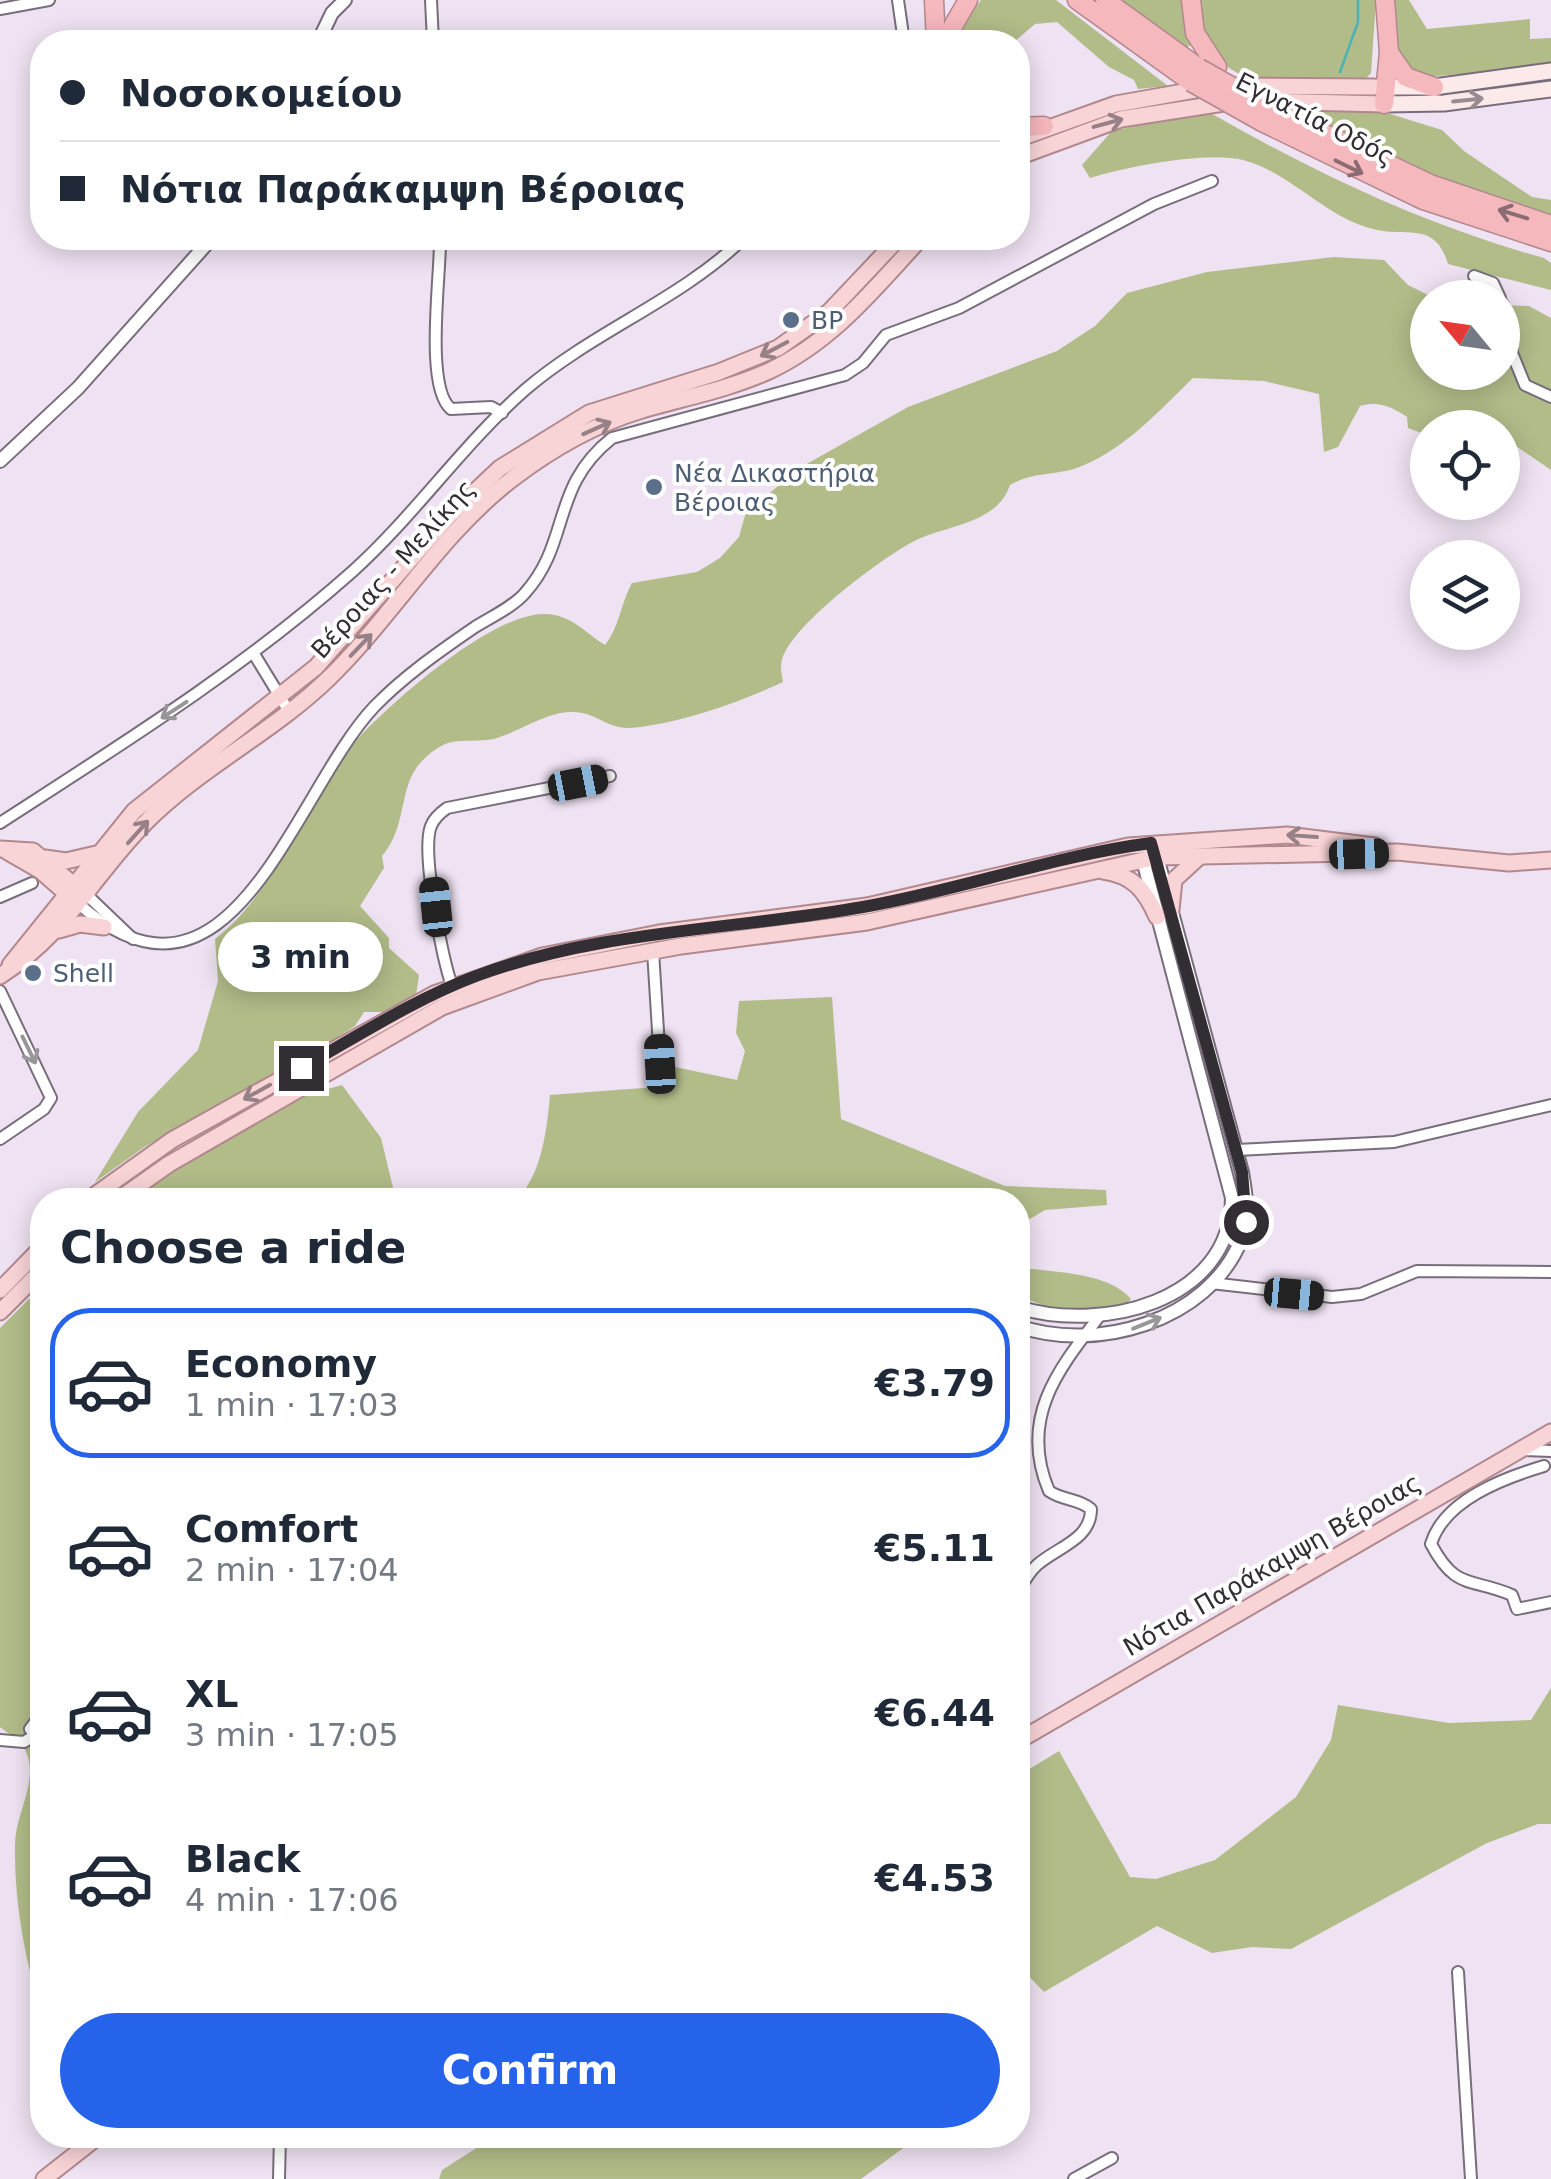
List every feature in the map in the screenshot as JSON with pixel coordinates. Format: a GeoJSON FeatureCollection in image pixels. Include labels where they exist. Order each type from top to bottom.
{"type":"FeatureCollection","features":[{"type":"Feature","properties":{"kind":"highway"},"geometry":{"type":"LineString","coordinates":[[934,0],[935,30]]}},
{"type":"Feature","properties":{"kind":"highway"},"geometry":{"type":"LineString","coordinates":[[952,30],[968,0]]}},
{"type":"Feature","properties":{"kind":"highway"},"geometry":{"type":"LineString","coordinates":[[1191,0],[1202,72],[1266,115]]}},
{"type":"Feature","properties":{"kind":"highway","name":"Εγνατία Οδός"},"geometry":{"type":"LineString","coordinates":[[1086,3],[1266,115],[1397,189],[1551,242]]}},
{"type":"Feature","properties":{"kind":"highway"},"geometry":{"type":"LineString","coordinates":[[1378,95],[1389,52],[1385,9]]}},
{"type":"Feature","properties":{"kind":"highway"},"geometry":{"type":"LineString","coordinates":[[1378,95],[1385,9]]}},
{"type":"Feature","properties":{"kind":"highway"},"geometry":{"type":"LineString","coordinates":[[1389,52],[1399,72],[1434,87]]}},
{"type":"Feature","properties":{"kind":"highway","name":"Εγνατία Οδός"},"geometry":{"type":"LineString","coordinates":[[1266,115],[1416,179],[1551,225]]}},
{"type":"Feature","properties":{"kind":"highway"},"geometry":{"type":"LineString","coordinates":[[1030,127],[1044,126]]}},
{"type":"Feature","properties":{"kind":"main road"},"geometry":{"type":"LineString","coordinates":[[1030,152],[1091,128],[1190,106],[1378,95],[1551,71]]}},
{"type":"Feature","properties":{"kind":"main road"},"geometry":{"type":"LineString","coordinates":[[1030,133],[1116,104],[1190,89],[1291,84],[1444,103],[1551,89]]}},
{"type":"Feature","properties":{"kind":"main road","name":"Βέροιας - Μελίκης"},"geometry":{"type":"LineString","coordinates":[[78,895],[100,852],[163,784],[285,706],[449,516],[500,468],[589,413],[778,348],[829,312],[888,250]]}},
{"type":"Feature","properties":{"kind":"main road","name":"Βέροιας - Μελίκης"},"geometry":{"type":"LineString","coordinates":[[78,895],[160,808],[372,634],[459,528],[510,480],[595,428],[755,376],[786,362],[840,324],[910,250]]}},
{"type":"Feature","properties":{"kind":"main road"},"geometry":{"type":"LineString","coordinates":[[135,1188],[169,1164],[442,1007],[538,972],[653,951],[867,922],[1150,853],[1287,835],[1334,838],[1398,852]]}},
{"type":"Feature","properties":{"kind":"main road"},"geometry":{"type":"LineString","coordinates":[[0,849],[21,848],[39,870],[53,892],[53,924]]}},
{"type":"Feature","properties":{"kind":"main road"},"geometry":{"type":"LineString","coordinates":[[39,870],[100,852]]}},
{"type":"Feature","properties":{"kind":"main road"},"geometry":{"type":"LineString","coordinates":[[105,1188],[172,1140],[452,986],[542,956],[659,933],[866,906],[1086,853],[1398,852],[1509,863],[1551,860]]}},
{"type":"Feature","properties":{"kind":"main road"},"geometry":{"type":"LineString","coordinates":[[1089,870],[1132,880],[1164,913],[1174,880],[1201,855]]}},
{"type":"Feature","properties":{"kind":"main road"},"geometry":{"type":"LineString","coordinates":[[0,981],[30,957],[78,895],[39,870]]}},
{"type":"Feature","properties":{"kind":"main road"},"geometry":{"type":"LineString","coordinates":[[53,924],[104,926]]}},
{"type":"Feature","properties":{"kind":"main road"},"geometry":{"type":"LineString","coordinates":[[0,1290],[30,1259]]}},
{"type":"Feature","properties":{"kind":"main road"},"geometry":{"type":"LineString","coordinates":[[0,1312],[30,1282]]}},
{"type":"Feature","properties":{"kind":"main road","name":"Νότια Παράκαμψη Βέροιας"},"geometry":{"type":"LineString","coordinates":[[1030,1734],[1551,1432]]}},
{"type":"Feature","properties":{"kind":"main road"},"geometry":{"type":"LineString","coordinates":[[44,2179],[83,2148]]}},
{"type":"Feature","properties":{"kind":"street"},"geometry":{"type":"LineString","coordinates":[[0,9],[49,0]]}},
{"type":"Feature","properties":{"kind":"street"},"geometry":{"type":"LineString","coordinates":[[324,30],[345,0]]}},
{"type":"Feature","properties":{"kind":"street"},"geometry":{"type":"LineString","coordinates":[[432,0],[433,30]]}},
{"type":"Feature","properties":{"kind":"street"},"geometry":{"type":"LineString","coordinates":[[898,0],[902,30]]}},
{"type":"Feature","properties":{"kind":"street"},"geometry":{"type":"LineString","coordinates":[[78,895],[104,926],[134,940],[166,946],[208,933],[232,914],[355,728],[375,706],[443,648],[524,596],[552,550],[574,480],[586,461],[612,438],[844,375],[863,363],[886,335],[977,299],[1154,204],[1212,181]]}},
{"type":"Feature","properties":{"kind":"street"},"geometry":{"type":"LineString","coordinates":[[0,461],[78,388],[201,250]]}},
{"type":"Feature","properties":{"kind":"street"},"geometry":{"type":"LineString","coordinates":[[440,250],[436,342],[443,398],[451,409],[491,407],[502,413]]}},
{"type":"Feature","properties":{"kind":"street"},"geometry":{"type":"LineString","coordinates":[[0,823],[254,654],[372,554],[502,413],[568,356],[682,288],[729,250]]}},
{"type":"Feature","properties":{"kind":"street"},"geometry":{"type":"LineString","coordinates":[[1474,276],[1485,280]]}},
{"type":"Feature","properties":{"kind":"street"},"geometry":{"type":"LineString","coordinates":[[1520,374],[1524,384],[1551,396]]}},
{"type":"Feature","properties":{"kind":"street"},"geometry":{"type":"LineString","coordinates":[[254,654],[285,706]]}},
{"type":"Feature","properties":{"kind":"street"},"geometry":{"type":"LineString","coordinates":[[452,986],[438,940],[430,844],[437,815],[447,808],[610,776]]}},
{"type":"Feature","properties":{"kind":"street"},"geometry":{"type":"LineString","coordinates":[[1030,1310],[1060,1317],[1098,1318],[1147,1308],[1169,1295],[1218,1251],[1232,1217],[1232,1198],[1150,853]]}},
{"type":"Feature","properties":{"kind":"street"},"geometry":{"type":"LineString","coordinates":[[0,897],[39,870]]}},
{"type":"Feature","properties":{"kind":"street"},"geometry":{"type":"LineString","coordinates":[[78,895],[134,940]]}},
{"type":"Feature","properties":{"kind":"street"},"geometry":{"type":"LineString","coordinates":[[1030,1329],[1085,1334],[1151,1323],[1211,1283],[1241,1242],[1246,1222],[1236,1150],[1164,913]]}},
{"type":"Feature","properties":{"kind":"street"},"geometry":{"type":"LineString","coordinates":[[653,951],[660,1064]]}},
{"type":"Feature","properties":{"kind":"street"},"geometry":{"type":"LineString","coordinates":[[0,981],[51,1098],[44,1109],[0,1139]]}},
{"type":"Feature","properties":{"kind":"street"},"geometry":{"type":"LineString","coordinates":[[1236,1150],[1394,1142],[1551,1105]]}},
{"type":"Feature","properties":{"kind":"street"},"geometry":{"type":"LineString","coordinates":[[1211,1283],[1332,1297],[1361,1294],[1416,1271],[1551,1272]]}},
{"type":"Feature","properties":{"kind":"street"},"geometry":{"type":"LineString","coordinates":[[1030,1573],[1087,1531],[1091,1518],[1091,1509],[1082,1501],[1060,1499],[1049,1491],[1039,1442],[1042,1408],[1051,1381],[1098,1318]]}},
{"type":"Feature","properties":{"kind":"street"},"geometry":{"type":"LineString","coordinates":[[1520,1450],[1551,1451]]}},
{"type":"Feature","properties":{"kind":"street"},"geometry":{"type":"LineString","coordinates":[[1544,1466],[1490,1485],[1448,1517],[1434,1532],[1431,1544],[1443,1567],[1456,1579],[1512,1594],[1517,1610],[1551,1602]]}},
{"type":"Feature","properties":{"kind":"street"},"geometry":{"type":"LineString","coordinates":[[0,1740],[30,1739]]}},
{"type":"Feature","properties":{"kind":"street"},"geometry":{"type":"LineString","coordinates":[[1458,1972],[1471,2179]]}},
{"type":"Feature","properties":{"kind":"street"},"geometry":{"type":"LineString","coordinates":[[279,2179],[280,2148]]}},
{"type":"Feature","properties":{"kind":"street"},"geometry":{"type":"LineString","coordinates":[[1074,2179],[1112,2158]]}},
{"type":"Feature","properties":{"kind":"green space"},"geometry":{"type":"Polygon","coordinates":[[[981,0],[1056,0],[1168,86],[1138,89],[1134,80],[1109,67],[1057,22],[1035,24],[1028,30],[961,30],[981,0]]]}},
{"type":"Feature","properties":{"kind":"green space"},"geometry":{"type":"Polygon","coordinates":[[[1116,0],[1184,0],[1193,45],[1182,48],[1116,0]]]}},
{"type":"Feature","properties":{"kind":"green space"},"geometry":{"type":"Polygon","coordinates":[[[1198,0],[1376,0],[1371,73],[1362,82],[1304,83],[1254,79],[1234,71],[1217,56],[1205,33],[1198,0]]]}},
{"type":"Feature","properties":{"kind":"green space"},"geometry":{"type":"Polygon","coordinates":[[[1394,0],[1409,0],[1427,29],[1530,19],[1530,39],[1551,38],[1551,67],[1425,77],[1414,72],[1401,56],[1394,0]]]}},
{"type":"Feature","properties":{"kind":"green space"},"geometry":{"type":"Polygon","coordinates":[[[1318,108],[1384,112],[1442,130],[1464,151],[1532,197],[1551,200],[1551,220],[1435,177],[1294,111],[1318,108]]]}},
{"type":"Feature","properties":{"kind":"green space"},"geometry":{"type":"Polygon","coordinates":[[[1207,111],[1371,195],[1456,230],[1544,258],[1551,263],[1551,290],[1448,264],[1436,241],[1428,236],[1356,223],[1276,174],[1243,160],[1188,159],[1090,178],[1082,165],[1112,131],[1207,111]]]}},
{"type":"Feature","properties":{"kind":"green space"},"geometry":{"type":"Polygon","coordinates":[[[1334,257],[1384,260],[1410,286],[1410,390],[1520,390],[1520,306],[1529,306],[1551,318],[1551,470],[1520,449],[1520,410],[1410,410],[1410,429],[1407,417],[1390,407],[1360,406],[1338,447],[1324,452],[1319,394],[1264,381],[1193,378],[1142,427],[1100,457],[1074,469],[1029,477],[1010,485],[1003,499],[980,517],[921,538],[858,578],[794,638],[782,659],[783,682],[669,722],[622,728],[581,713],[563,713],[494,739],[454,742],[435,750],[409,781],[396,831],[382,856],[384,868],[360,906],[389,938],[389,948],[419,975],[416,996],[386,1012],[364,1012],[355,1026],[330,1042],[146,1146],[95,1182],[138,1112],[198,1050],[218,981],[215,939],[235,922],[266,881],[318,791],[348,749],[429,674],[492,631],[521,618],[545,614],[570,621],[605,645],[632,583],[697,572],[720,558],[739,537],[746,512],[803,466],[908,407],[1057,351],[1095,326],[1127,293],[1207,272],[1334,257]]]}},
{"type":"Feature","properties":{"kind":"green space"},"geometry":{"type":"Polygon","coordinates":[[[832,997],[841,1119],[1005,1186],[1106,1190],[1107,1205],[1045,1210],[1030,1219],[1030,1188],[526,1188],[545,1137],[550,1095],[669,1086],[675,1067],[737,1080],[745,1051],[736,1033],[739,1001],[832,997]]]}},
{"type":"Feature","properties":{"kind":"green space"},"geometry":{"type":"Polygon","coordinates":[[[342,1085],[381,1138],[393,1188],[142,1188],[296,1098],[342,1085]]]}},
{"type":"Feature","properties":{"kind":"green space"},"geometry":{"type":"Polygon","coordinates":[[[1030,1268],[1094,1278],[1131,1299],[1121,1310],[1051,1308],[1030,1300],[1030,1268]]]}},
{"type":"Feature","properties":{"kind":"green space"},"geometry":{"type":"Polygon","coordinates":[[[30,1298],[30,1772],[22,1746],[0,1727],[0,1328],[30,1298]]]}},
{"type":"Feature","properties":{"kind":"green space"},"geometry":{"type":"Polygon","coordinates":[[[1551,1688],[1551,1824],[1538,1824],[1487,1843],[1291,1949],[1252,1947],[1212,1953],[1157,1926],[1044,1992],[1030,1977],[1030,1769],[1059,1751],[1130,1877],[1156,1879],[1215,1860],[1296,1797],[1331,1740],[1338,1705],[1449,1723],[1531,1720],[1551,1688]]]}},
{"type":"Feature","properties":{"kind":"green space"},"geometry":{"type":"Polygon","coordinates":[[[30,1772],[30,1973],[15,1867],[16,1834],[30,1772]]]}},
{"type":"Feature","properties":{"kind":"green space"},"geometry":{"type":"Polygon","coordinates":[[[477,2148],[903,2148],[861,2179],[439,2179],[442,2170],[477,2148]]]}},
{"type":"Feature","properties":{"kind":"waterway"},"geometry":{"type":"LineString","coordinates":[[1340,72],[1358,22],[1358,0]]}},
{"type":"Feature","properties":{"kind":"place","name":"BP"},"geometry":{"type":"Point","coordinates":[791,320]}},
{"type":"Feature","properties":{"kind":"place","name":"Νέα Δικαστήρια Βέροιας"},"geometry":{"type":"Point","coordinates":[654,487]}},
{"type":"Feature","properties":{"kind":"place","name":"Shell"},"geometry":{"type":"Point","coordinates":[33,973]}},
{"type":"Feature","properties":{"kind":"route"},"geometry":{"type":"LineString","coordinates":[[301,1068],[434,994],[472,977],[542,956],[659,933],[866,906],[1086,853],[1151,843],[1242,1172],[1246,1222]]}}]}
